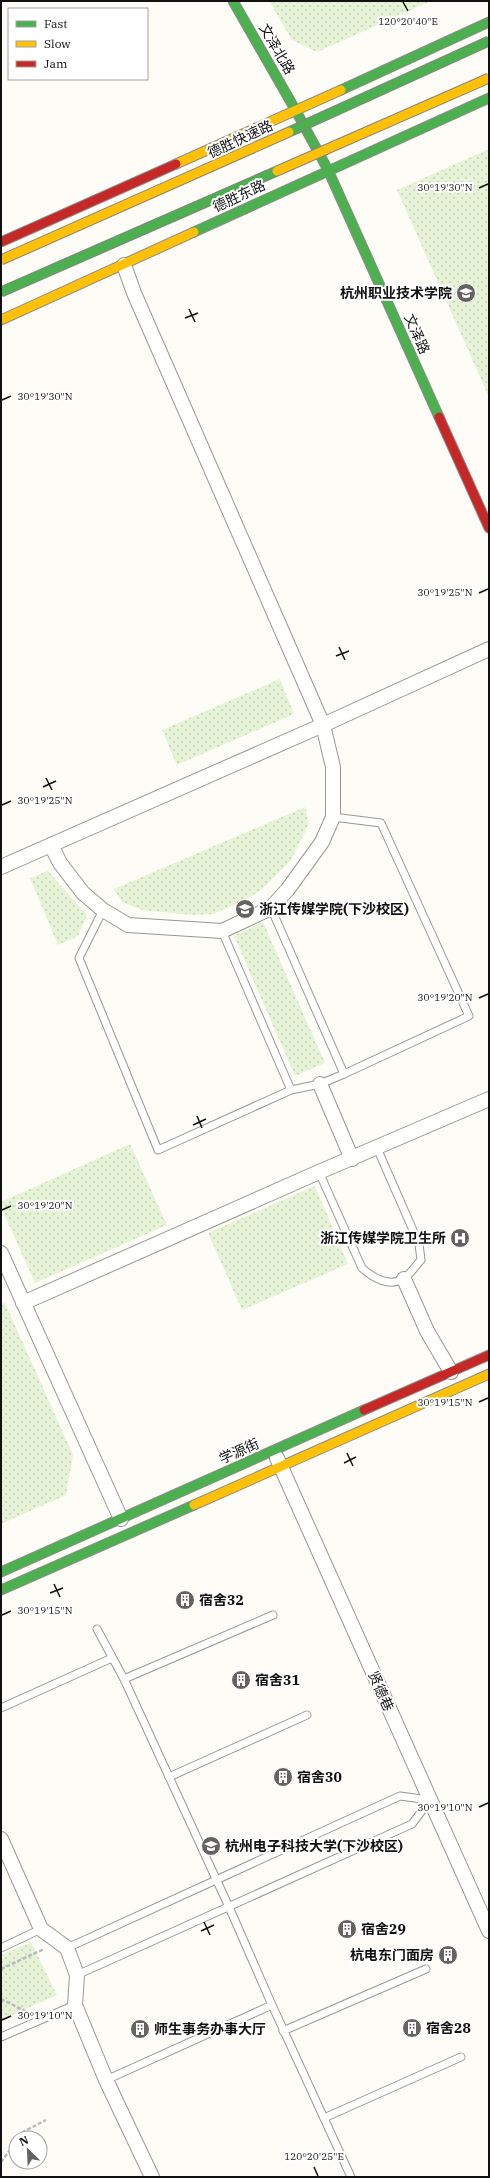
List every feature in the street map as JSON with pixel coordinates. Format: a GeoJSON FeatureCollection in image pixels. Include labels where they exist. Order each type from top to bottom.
{"type":"FeatureCollection","features":[{"type":"Feature","properties":{"kind":"main road","name":"文泽北路"},"geometry":{"type":"LineString","coordinates":[[233,1],[296,111]]}},
{"type":"Feature","properties":{"kind":"main road"},"geometry":{"type":"LineString","coordinates":[[1,242],[296,111],[489,22]]}},
{"type":"Feature","properties":{"kind":"main road","name":"德胜快速路"},"geometry":{"type":"LineString","coordinates":[[1,260],[169,187],[489,40]]}},
{"type":"Feature","properties":{"kind":"main road"},"geometry":{"type":"LineString","coordinates":[[1,292],[489,78]]}},
{"type":"Feature","properties":{"kind":"main road","name":"德胜东路"},"geometry":{"type":"LineString","coordinates":[[1,320],[489,98]]}},
{"type":"Feature","properties":{"kind":"main road","name":"文泽路"},"geometry":{"type":"LineString","coordinates":[[296,111],[328,170],[489,528]]}},
{"type":"Feature","properties":{"kind":"main road","name":"学源街"},"geometry":{"type":"LineString","coordinates":[[1,1572],[489,1355]]}},
{"type":"Feature","properties":{"kind":"main road","name":"学源街"},"geometry":{"type":"LineString","coordinates":[[1,1590],[280,1465],[489,1374]]}},
{"type":"Feature","properties":{"kind":"street"},"geometry":{"type":"LineString","coordinates":[[51,845],[60,863],[83,893],[103,910],[128,925],[222,930],[271,908],[288,889],[310,860],[322,842],[334,818],[333,767],[323,725],[134,293],[124,264]]}},
{"type":"Feature","properties":{"kind":"street"},"geometry":{"type":"LineString","coordinates":[[1,867],[323,725],[489,649]]}},
{"type":"Feature","properties":{"kind":"street"},"geometry":{"type":"LineString","coordinates":[[320,1084],[352,1159]]}},
{"type":"Feature","properties":{"kind":"street"},"geometry":{"type":"LineString","coordinates":[[23,1303],[319,1172],[489,1099]]}},
{"type":"Feature","properties":{"kind":"street"},"geometry":{"type":"LineString","coordinates":[[1,1253],[121,1519]]}},
{"type":"Feature","properties":{"kind":"street"},"geometry":{"type":"LineString","coordinates":[[404,1279],[427,1331],[451,1372]]}},
{"type":"Feature","properties":{"kind":"street","name":"贤德巷"},"geometry":{"type":"LineString","coordinates":[[274,1451],[489,1930]]}},
{"type":"Feature","properties":{"kind":"street"},"geometry":{"type":"LineString","coordinates":[[1,1839],[41,1930],[63,1945],[77,1975],[75,2005],[106,2080],[152,2177]]}},
{"type":"Feature","properties":{"kind":"lane"},"geometry":{"type":"LineString","coordinates":[[103,910],[80,958],[158,1150],[291,1090],[320,1084],[344,1074],[469,1016],[381,823],[334,818]]}},
{"type":"Feature","properties":{"kind":"lane"},"geometry":{"type":"LineString","coordinates":[[271,908],[344,1074]]}},
{"type":"Feature","properties":{"kind":"lane"},"geometry":{"type":"LineString","coordinates":[[222,930],[291,1090]]}},
{"type":"Feature","properties":{"kind":"lane"},"geometry":{"type":"LineString","coordinates":[[319,1172],[362,1268],[372,1277],[386,1282],[404,1279],[421,1260],[419,1244],[377,1148]]}},
{"type":"Feature","properties":{"kind":"lane"},"geometry":{"type":"LineString","coordinates":[[124,1679],[273,1615]]}},
{"type":"Feature","properties":{"kind":"lane"},"geometry":{"type":"LineString","coordinates":[[98,1629],[124,1679],[217,1880],[283,2031],[350,2177]]}},
{"type":"Feature","properties":{"kind":"lane"},"geometry":{"type":"LineString","coordinates":[[1,1708],[112,1658]]}},
{"type":"Feature","properties":{"kind":"lane"},"geometry":{"type":"LineString","coordinates":[[169,1777],[307,1715]]}},
{"type":"Feature","properties":{"kind":"lane"},"geometry":{"type":"LineString","coordinates":[[63,1945],[217,1880],[400,1796],[430,1800],[412,1824],[77,1975]]}},
{"type":"Feature","properties":{"kind":"lane"},"geometry":{"type":"LineString","coordinates":[[1,1948],[41,1930]]}},
{"type":"Feature","properties":{"kind":"lane"},"geometry":{"type":"LineString","coordinates":[[283,2031],[426,1969]]}},
{"type":"Feature","properties":{"kind":"lane"},"geometry":{"type":"LineString","coordinates":[[1,2037],[75,2005]]}},
{"type":"Feature","properties":{"kind":"lane"},"geometry":{"type":"LineString","coordinates":[[106,2080],[272,2005]]}},
{"type":"Feature","properties":{"kind":"lane"},"geometry":{"type":"LineString","coordinates":[[324,2118],[461,2057]]}},
{"type":"Feature","properties":{"kind":"path"},"geometry":{"type":"LineString","coordinates":[[1,1969],[63,1945]]}},
{"type":"Feature","properties":{"kind":"path"},"geometry":{"type":"LineString","coordinates":[[1,1999],[41,2019]]}},
{"type":"Feature","properties":{"kind":"path"},"geometry":{"type":"LineString","coordinates":[[27,2130],[46,2120]]}},
{"type":"Feature","properties":{"kind":"path"},"geometry":{"type":"LineString","coordinates":[[1,2162],[8,2153]]}},
{"type":"Feature","properties":{"kind":"green space"},"geometry":{"type":"Polygon","coordinates":[[[269,1],[431,1],[317,52],[292,40],[269,1]]]}},
{"type":"Feature","properties":{"kind":"green space","name":"杭州职业技术学院"},"geometry":{"type":"Polygon","coordinates":[[[489,149],[489,397],[397,190],[489,149]]]}},
{"type":"Feature","properties":{"kind":"green space"},"geometry":{"type":"Polygon","coordinates":[[[280,679],[294,714],[177,765],[162,730],[280,679]]]}},
{"type":"Feature","properties":{"kind":"green space"},"geometry":{"type":"Polygon","coordinates":[[[305,807],[309,824],[291,860],[260,891],[241,902],[213,914],[193,915],[142,910],[122,902],[114,889],[305,807]]]}},
{"type":"Feature","properties":{"kind":"green space"},"geometry":{"type":"Polygon","coordinates":[[[48,871],[87,915],[78,936],[58,945],[30,878],[48,871]]]}},
{"type":"Feature","properties":{"kind":"green space"},"geometry":{"type":"Polygon","coordinates":[[[263,922],[325,1063],[295,1076],[234,936],[263,922]]]}},
{"type":"Feature","properties":{"kind":"green space"},"geometry":{"type":"Polygon","coordinates":[[[130,1144],[167,1225],[35,1283],[1,1207],[1,1202],[130,1144]]]}},
{"type":"Feature","properties":{"kind":"green space"},"geometry":{"type":"Polygon","coordinates":[[[315,1186],[348,1264],[242,1310],[208,1233],[315,1186]]]}},
{"type":"Feature","properties":{"kind":"green space"},"geometry":{"type":"Polygon","coordinates":[[[5,1303],[73,1455],[66,1495],[1,1524],[1,1305],[5,1303]]]}},
{"type":"Feature","properties":{"kind":"green space"},"geometry":{"type":"Polygon","coordinates":[[[31,1942],[57,1995],[1,2020],[1,1955],[31,1942]]]}},
{"type":"Feature","properties":{"kind":"traffic: fast"},"geometry":{"type":"LineString","coordinates":[[233,1],[296,111]]}},
{"type":"Feature","properties":{"kind":"traffic: fast"},"geometry":{"type":"LineString","coordinates":[[341,90],[489,22]]}},
{"type":"Feature","properties":{"kind":"traffic: fast"},"geometry":{"type":"LineString","coordinates":[[289,132],[489,41]]}},
{"type":"Feature","properties":{"kind":"traffic: fast"},"geometry":{"type":"LineString","coordinates":[[194,232],[489,98]]}},
{"type":"Feature","properties":{"kind":"traffic: fast"},"geometry":{"type":"LineString","coordinates":[[296,111],[328,170],[439,417]]}},
{"type":"Feature","properties":{"kind":"traffic: fast"},"geometry":{"type":"LineString","coordinates":[[1,292],[277,171]]}},
{"type":"Feature","properties":{"kind":"traffic: fast"},"geometry":{"type":"LineString","coordinates":[[1,1572],[364,1410]]}},
{"type":"Feature","properties":{"kind":"traffic: fast"},"geometry":{"type":"LineString","coordinates":[[1,1590],[194,1505]]}},
{"type":"Feature","properties":{"kind":"traffic: slow"},"geometry":{"type":"LineString","coordinates":[[277,171],[489,78]]}},
{"type":"Feature","properties":{"kind":"traffic: slow"},"geometry":{"type":"LineString","coordinates":[[176,164],[341,90]]}},
{"type":"Feature","properties":{"kind":"traffic: slow"},"geometry":{"type":"LineString","coordinates":[[1,260],[289,132]]}},
{"type":"Feature","properties":{"kind":"traffic: slow"},"geometry":{"type":"LineString","coordinates":[[1,320],[194,232]]}},
{"type":"Feature","properties":{"kind":"traffic: slow"},"geometry":{"type":"LineString","coordinates":[[194,1505],[489,1374]]}},
{"type":"Feature","properties":{"kind":"traffic: jam"},"geometry":{"type":"LineString","coordinates":[[1,242],[176,164]]}},
{"type":"Feature","properties":{"kind":"traffic: jam"},"geometry":{"type":"LineString","coordinates":[[439,417],[489,528]]}},
{"type":"Feature","properties":{"kind":"traffic: jam"},"geometry":{"type":"LineString","coordinates":[[364,1410],[489,1355]]}},
{"type":"Feature","properties":{"kind":"place","name":"杭州职业技术学院"},"geometry":{"type":"Point","coordinates":[466,293]}},
{"type":"Feature","properties":{"kind":"place","name":"浙江传媒学院(下沙校区)"},"geometry":{"type":"Point","coordinates":[245,909]}},
{"type":"Feature","properties":{"kind":"place","name":"浙江传媒学院卫生所"},"geometry":{"type":"Point","coordinates":[460,1238]}},
{"type":"Feature","properties":{"kind":"place","name":"宿舍32"},"geometry":{"type":"Point","coordinates":[185,1600]}},
{"type":"Feature","properties":{"kind":"place","name":"宿舍31"},"geometry":{"type":"Point","coordinates":[241,1680]}},
{"type":"Feature","properties":{"kind":"place","name":"宿舍30"},"geometry":{"type":"Point","coordinates":[283,1777]}},
{"type":"Feature","properties":{"kind":"place","name":"杭州电子科技大学(下沙校区)"},"geometry":{"type":"Point","coordinates":[211,1846]}},
{"type":"Feature","properties":{"kind":"place","name":"宿舍29"},"geometry":{"type":"Point","coordinates":[347,1929]}},
{"type":"Feature","properties":{"kind":"place","name":"杭电东门面房"},"geometry":{"type":"Point","coordinates":[448,1955]}},
{"type":"Feature","properties":{"kind":"place","name":"宿舍28"},"geometry":{"type":"Point","coordinates":[412,2028]}},
{"type":"Feature","properties":{"kind":"place","name":"师生事务办事大厅"},"geometry":{"type":"Point","coordinates":[140,2029]}}]}
